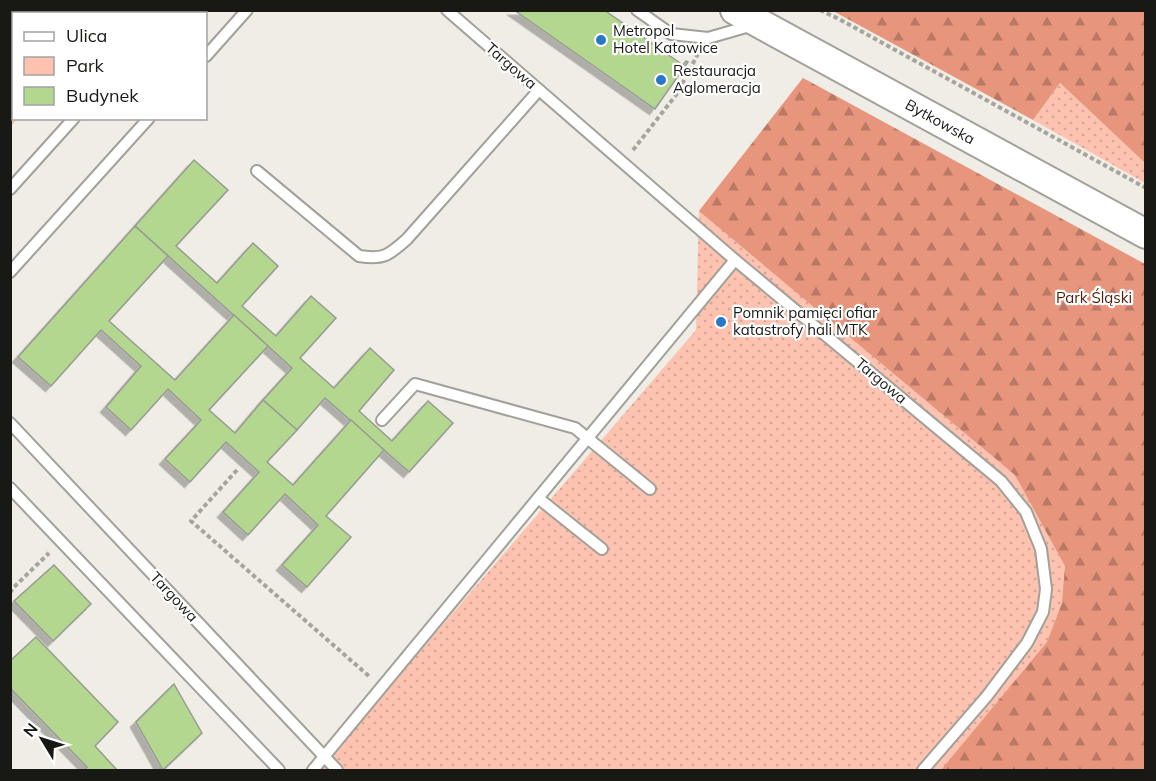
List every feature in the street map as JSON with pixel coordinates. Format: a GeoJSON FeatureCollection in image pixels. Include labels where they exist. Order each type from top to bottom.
{"type":"FeatureCollection","features":[{"type":"Feature","properties":{"kind":"street","name":"Bytkowska"},"geometry":{"type":"LineString","coordinates":[[747,17],[1146,234]]}},
{"type":"Feature","properties":{"kind":"lane"},"geometry":{"type":"LineString","coordinates":[[207,55],[247,10]]}},
{"type":"Feature","properties":{"kind":"lane","name":"Targowa"},"geometry":{"type":"LineString","coordinates":[[447,10],[735,260],[1001,482],[1026,512],[1041,549],[1046,589],[1043,612],[1027,643],[987,696],[923,771]]}},
{"type":"Feature","properties":{"kind":"lane"},"geometry":{"type":"LineString","coordinates":[[637,10],[671,33],[708,38],[747,17]]}},
{"type":"Feature","properties":{"kind":"lane"},"geometry":{"type":"LineString","coordinates":[[257,171],[359,256],[376,258],[391,253],[407,239],[539,90]]}},
{"type":"Feature","properties":{"kind":"lane"},"geometry":{"type":"LineString","coordinates":[[10,189],[72,120]]}},
{"type":"Feature","properties":{"kind":"lane"},"geometry":{"type":"LineString","coordinates":[[10,272],[147,120]]}},
{"type":"Feature","properties":{"kind":"lane"},"geometry":{"type":"LineString","coordinates":[[313,771],[735,260]]}},
{"type":"Feature","properties":{"kind":"lane"},"geometry":{"type":"LineString","coordinates":[[382,420],[415,384],[575,428],[650,489]]}},
{"type":"Feature","properties":{"kind":"lane","name":"Targowa"},"geometry":{"type":"LineString","coordinates":[[10,423],[337,771]]}},
{"type":"Feature","properties":{"kind":"lane"},"geometry":{"type":"LineString","coordinates":[[10,488],[279,771]]}},
{"type":"Feature","properties":{"kind":"lane"},"geometry":{"type":"LineString","coordinates":[[538,498],[602,549]]}},
{"type":"Feature","properties":{"kind":"path"},"geometry":{"type":"LineString","coordinates":[[820,10],[839,18],[1146,188]]}},
{"type":"Feature","properties":{"kind":"path"},"geometry":{"type":"LineString","coordinates":[[623,163],[676,95],[700,49]]}},
{"type":"Feature","properties":{"kind":"path"},"geometry":{"type":"LineString","coordinates":[[237,470],[191,521],[382,687]]}},
{"type":"Feature","properties":{"kind":"path"},"geometry":{"type":"LineString","coordinates":[[10,593],[62,542]]}},
{"type":"Feature","properties":{"kind":"green space"},"geometry":{"type":"Polygon","coordinates":[[[11,10],[113,11],[12,12],[12,120],[16,120],[11,126],[11,10]]]}},
{"type":"Feature","properties":{"kind":"green space"},"geometry":{"type":"Polygon","coordinates":[[[833,11],[1145,11],[1145,163],[1060,83],[1033,120],[833,11]]]}},
{"type":"Feature","properties":{"kind":"green space","name":"Park Śląski"},"geometry":{"type":"Polygon","coordinates":[[[803,78],[1145,267],[1145,770],[318,770],[696,330],[699,211],[803,78]]]}},
{"type":"Feature","properties":{"kind":"green space","name":"Park Śląski"},"geometry":{"type":"Polygon","coordinates":[[[803,78],[1145,264],[1145,770],[941,770],[1047,642],[1062,603],[1065,566],[1015,475],[699,211],[803,78]]]}},
{"type":"Feature","properties":{"kind":"green space"},"geometry":{"type":"Polygon","coordinates":[[[1060,83],[1145,163],[1145,183],[1033,120],[1060,83]]]}},
{"type":"Feature","properties":{"kind":"building","name":"Metropol Hotel Katowice"},"geometry":{"type":"Polygon","coordinates":[[[514,10],[604,10],[683,65],[686,61],[688,62],[655,109],[514,10]]]}},
{"type":"Feature","properties":{"kind":"building"},"geometry":{"type":"Polygon","coordinates":[[[194,160],[228,190],[176,246],[217,283],[253,243],[278,266],[242,306],[276,336],[311,296],[336,318],[300,358],[334,388],[370,348],[394,370],[359,411],[392,441],[428,401],[453,423],[409,472],[325,398],[297,430],[263,400],[292,368],[135,226],[194,160]]]}},
{"type":"Feature","properties":{"kind":"building"},"geometry":{"type":"Polygon","coordinates":[[[135,226],[168,256],[109,321],[175,380],[234,315],[268,346],[209,410],[235,433],[263,400],[297,430],[267,462],[293,485],[351,420],[384,450],[326,516],[351,537],[307,587],[282,565],[318,525],[285,494],[248,535],[223,512],[259,472],[226,442],[190,482],[165,459],[201,420],[168,389],[131,430],[106,407],[141,366],[101,330],[51,386],[18,357],[135,226]]]}},
{"type":"Feature","properties":{"kind":"building"},"geometry":{"type":"Polygon","coordinates":[[[54,565],[91,604],[53,641],[14,601],[54,565]]]}},
{"type":"Feature","properties":{"kind":"building"},"geometry":{"type":"Polygon","coordinates":[[[36,637],[118,722],[95,746],[117,770],[84,770],[87,767],[10,688],[10,661],[36,637]]]}},
{"type":"Feature","properties":{"kind":"building"},"geometry":{"type":"Polygon","coordinates":[[[174,684],[202,733],[163,770],[136,722],[174,684]]]}},
{"type":"Feature","properties":{"kind":"place","name":"Metropol Hotel Katowice"},"geometry":{"type":"Point","coordinates":[601,40]}},
{"type":"Feature","properties":{"kind":"place","name":"Restauracja Aglomeracja"},"geometry":{"type":"Point","coordinates":[661,80]}},
{"type":"Feature","properties":{"kind":"place","name":"Pomnik pamięci ofiar katastrofy hali MTK"},"geometry":{"type":"Point","coordinates":[721,322]}}]}
